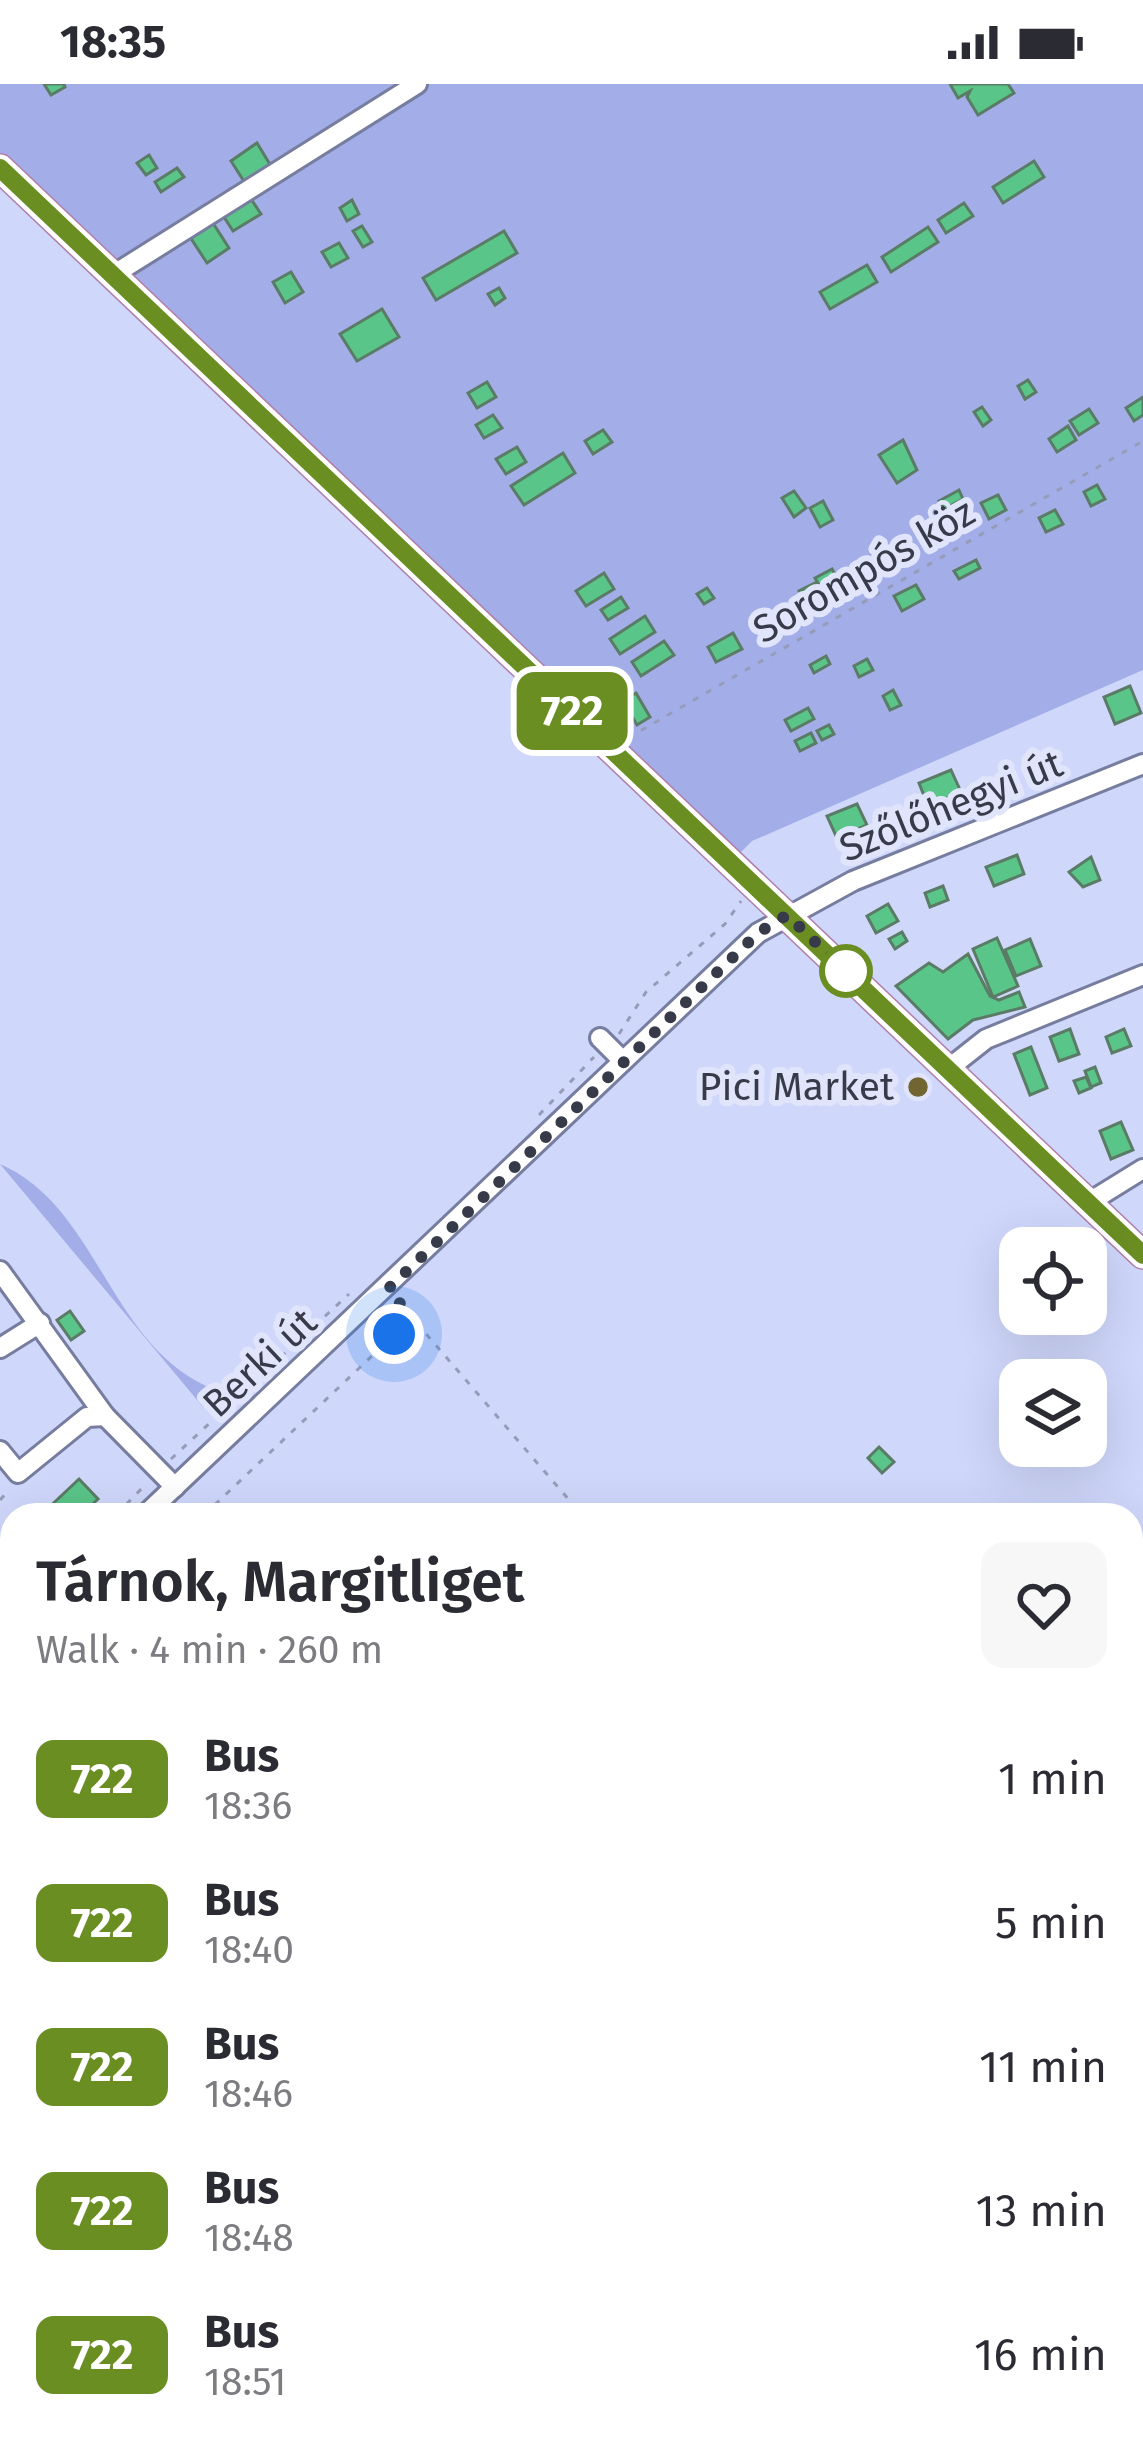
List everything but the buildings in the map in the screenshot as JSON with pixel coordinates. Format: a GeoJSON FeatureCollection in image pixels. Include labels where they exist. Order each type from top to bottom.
{"type":"FeatureCollection","features":[{"type":"Feature","properties":{"kind":"main road"},"geometry":{"type":"LineString","coordinates":[[0,168],[1143,1255]]}},
{"type":"Feature","properties":{"kind":"street"},"geometry":{"type":"LineString","coordinates":[[113,275],[417,84]]}},
{"type":"Feature","properties":{"kind":"street","name":"Szőlőhegyi út"},"geometry":{"type":"LineString","coordinates":[[787,915],[853,881],[1143,764]]}},
{"type":"Feature","properties":{"kind":"street","name":"Berki út"},"geometry":{"type":"LineString","coordinates":[[157,1503],[742,948],[787,915]]}},
{"type":"Feature","properties":{"kind":"street"},"geometry":{"type":"LineString","coordinates":[[948,1069],[986,1039],[1143,975]]}},
{"type":"Feature","properties":{"kind":"street"},"geometry":{"type":"LineString","coordinates":[[604,1041],[623,1061]]}},
{"type":"Feature","properties":{"kind":"street"},"geometry":{"type":"LineString","coordinates":[[1088,1202],[1143,1169]]}},
{"type":"Feature","properties":{"kind":"street"},"geometry":{"type":"LineString","coordinates":[[0,1270],[105,1416],[175,1486]]}},
{"type":"Feature","properties":{"kind":"street"},"geometry":{"type":"LineString","coordinates":[[0,1348],[40,1323]]}},
{"type":"Feature","properties":{"kind":"street"},"geometry":{"type":"LineString","coordinates":[[0,1451],[18,1473],[87,1418],[105,1416]]}},
{"type":"Feature","properties":{"kind":"path","name":"Sorompós köz"},"geometry":{"type":"LineString","coordinates":[[611,748],[1143,441]]}},
{"type":"Feature","properties":{"kind":"path"},"geometry":{"type":"LineString","coordinates":[[527,1129],[646,992],[725,924],[754,884]]}},
{"type":"Feature","properties":{"kind":"path"},"geometry":{"type":"LineString","coordinates":[[388,1289],[572,1503]]}},
{"type":"Feature","properties":{"kind":"path"},"geometry":{"type":"LineString","coordinates":[[128,1503],[352,1292]]}},
{"type":"Feature","properties":{"kind":"path"},"geometry":{"type":"LineString","coordinates":[[217,1503],[412,1318]]}},
{"type":"Feature","properties":{"kind":"shaded area"},"geometry":{"type":"Polygon","coordinates":[[[0,84],[1143,84],[1143,670],[752,841],[725,868],[0,184],[0,84]]]}},
{"type":"Feature","properties":{"kind":"shaded area"},"geometry":{"type":"Polygon","coordinates":[[[0,1164],[33,1184],[59,1210],[123,1307],[173,1365],[206,1386],[228,1383],[203,1407],[0,1164]]]}},
{"type":"Feature","properties":{"kind":"bus line","name":"722"},"geometry":{"type":"LineString","coordinates":[[0,168],[1143,1255]]}},
{"type":"Feature","properties":{"kind":"place","name":"Pici Market"},"geometry":{"type":"Point","coordinates":[918,1087]}},
{"type":"Feature","properties":{"kind":"route"},"geometry":{"type":"LineString","coordinates":[[394,1334],[412,1318],[388,1289],[758,933],[787,915],[851,976],[846,971]]}}]}
